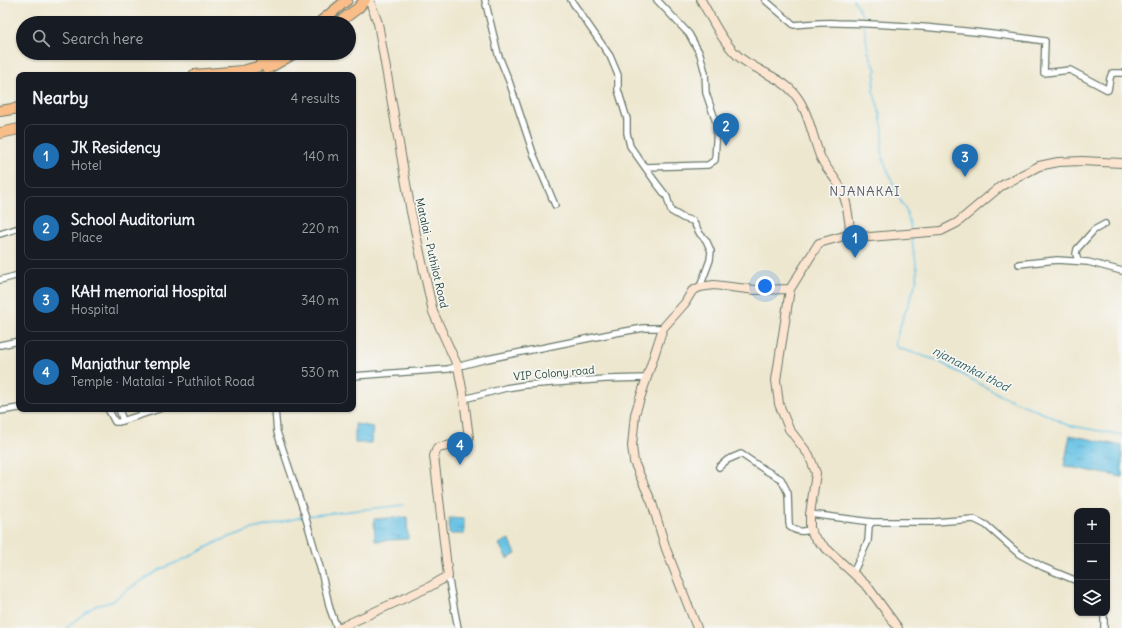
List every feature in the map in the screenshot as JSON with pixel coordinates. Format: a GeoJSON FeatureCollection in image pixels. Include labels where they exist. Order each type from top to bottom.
{"type":"FeatureCollection","features":[{"type":"Feature","properties":{"kind":"highway"},"geometry":{"type":"LineString","coordinates":[[328,16],[347,0]]}},
{"type":"Feature","properties":{"kind":"highway"},"geometry":{"type":"LineString","coordinates":[[347,16],[370,1]]}},
{"type":"Feature","properties":{"kind":"highway"},"geometry":{"type":"LineString","coordinates":[[230,72],[258,67],[269,60]]}},
{"type":"Feature","properties":{"kind":"highway"},"geometry":{"type":"LineString","coordinates":[[260,72],[282,60]]}},
{"type":"Feature","properties":{"kind":"highway"},"geometry":{"type":"LineString","coordinates":[[0,111],[16,108]]}},
{"type":"Feature","properties":{"kind":"highway"},"geometry":{"type":"LineString","coordinates":[[0,133],[16,130]]}},
{"type":"Feature","properties":{"kind":"street"},"geometry":{"type":"LineString","coordinates":[[485,0],[498,54],[533,153],[555,205]]}},
{"type":"Feature","properties":{"kind":"street"},"geometry":{"type":"LineString","coordinates":[[571,0],[610,56],[618,75],[618,90],[627,119],[627,133],[630,146],[667,197],[671,211],[683,218],[693,221],[700,234],[706,240],[711,251],[710,260],[700,287]]}},
{"type":"Feature","properties":{"kind":"street"},"geometry":{"type":"LineString","coordinates":[[645,167],[708,165],[715,160],[716,125],[706,93],[705,73],[700,54],[689,34],[657,0]]}},
{"type":"Feature","properties":{"kind":"street"},"geometry":{"type":"LineString","coordinates":[[701,0],[723,40],[738,56],[789,88],[800,100],[823,164],[840,187],[847,206],[851,234]]}},
{"type":"Feature","properties":{"kind":"street"},"geometry":{"type":"LineString","coordinates":[[765,0],[794,25],[836,22],[889,25],[976,32],[1045,41],[1044,73],[1070,70],[1108,90],[1112,73],[1122,73]]}},
{"type":"Feature","properties":{"kind":"street","name":"Matalai - Puthilot Road"},"geometry":{"type":"LineString","coordinates":[[370,1],[378,23],[411,212],[433,312],[458,367],[464,399],[469,438],[466,442],[437,448],[434,456],[448,576]]}},
{"type":"Feature","properties":{"kind":"street"},"geometry":{"type":"LineString","coordinates":[[898,628],[868,586],[816,540],[810,530],[810,514],[816,473],[809,455],[789,429],[779,404],[776,380],[790,288],[818,243],[851,234],[870,237],[941,231],[957,222],[1001,186],[1039,166],[1058,162],[1082,161],[1122,163]]}},
{"type":"Feature","properties":{"kind":"street"},"geometry":{"type":"LineString","coordinates":[[1078,261],[1076,254],[1077,249],[1094,230],[1105,224]]}},
{"type":"Feature","properties":{"kind":"street"},"geometry":{"type":"LineString","coordinates":[[0,234],[16,229]]}},
{"type":"Feature","properties":{"kind":"street"},"geometry":{"type":"LineString","coordinates":[[1019,264],[1057,260],[1078,261],[1088,262],[1122,271]]}},
{"type":"Feature","properties":{"kind":"street"},"geometry":{"type":"LineString","coordinates":[[0,280],[16,276]]}},
{"type":"Feature","properties":{"kind":"street"},"geometry":{"type":"LineString","coordinates":[[697,628],[666,550],[652,503],[634,462],[632,446],[635,414],[663,328],[685,303],[692,291],[700,287],[714,285],[756,290],[790,288]]}},
{"type":"Feature","properties":{"kind":"street"},"geometry":{"type":"LineString","coordinates":[[356,376],[448,369],[487,359],[615,333],[644,328],[663,328]]}},
{"type":"Feature","properties":{"kind":"street"},"geometry":{"type":"LineString","coordinates":[[0,345],[16,342]]}},
{"type":"Feature","properties":{"kind":"street","name":"VIP Colony road"},"geometry":{"type":"LineString","coordinates":[[464,399],[506,388],[525,385],[606,379],[647,378]]}},
{"type":"Feature","properties":{"kind":"street"},"geometry":{"type":"LineString","coordinates":[[0,411],[16,408]]}},
{"type":"Feature","properties":{"kind":"street"},"geometry":{"type":"LineString","coordinates":[[110,412],[115,422],[123,421],[150,412]]}},
{"type":"Feature","properties":{"kind":"street"},"geometry":{"type":"LineString","coordinates":[[120,412],[123,421]]}},
{"type":"Feature","properties":{"kind":"street"},"geometry":{"type":"LineString","coordinates":[[274,412],[277,432],[307,523],[330,609],[338,628],[429,587],[448,576],[458,628]]}},
{"type":"Feature","properties":{"kind":"street"},"geometry":{"type":"LineString","coordinates":[[720,467],[727,460],[741,454],[781,479],[788,493],[790,527],[799,532],[810,530]]}},
{"type":"Feature","properties":{"kind":"street"},"geometry":{"type":"LineString","coordinates":[[810,514],[872,522],[934,522],[974,519],[986,524],[1019,554],[1043,567],[1075,580]]}},
{"type":"Feature","properties":{"kind":"street"},"geometry":{"type":"LineString","coordinates":[[853,573],[868,541],[869,526],[872,522]]}},
{"type":"Feature","properties":{"kind":"street"},"geometry":{"type":"LineString","coordinates":[[1104,616],[1104,628]]}},
{"type":"Feature","properties":{"kind":"water"},"geometry":{"type":"Polygon","coordinates":[[[355,424],[373,427],[371,443],[355,443],[355,424]]]}},
{"type":"Feature","properties":{"kind":"water"},"geometry":{"type":"Polygon","coordinates":[[[1070,435],[1122,446],[1122,477],[1064,466],[1070,435]]]}},
{"type":"Feature","properties":{"kind":"water"},"geometry":{"type":"Polygon","coordinates":[[[407,517],[408,539],[375,541],[374,519],[407,517]]]}},
{"type":"Feature","properties":{"kind":"water"},"geometry":{"type":"Polygon","coordinates":[[[449,518],[464,519],[464,534],[449,534],[449,518]]]}},
{"type":"Feature","properties":{"kind":"water"},"geometry":{"type":"Polygon","coordinates":[[[509,539],[516,554],[507,559],[499,544],[509,539]]]}},
{"type":"Feature","properties":{"kind":"waterway","name":"njanamkai thod"},"geometry":{"type":"LineString","coordinates":[[853,0],[859,7],[864,22]]}},
{"type":"Feature","properties":{"kind":"waterway","name":"njanamkai thod"},"geometry":{"type":"LineString","coordinates":[[864,26],[868,51],[876,70],[873,91],[883,129],[882,153],[899,198],[906,210],[911,228]]}},
{"type":"Feature","properties":{"kind":"waterway","name":"njanamkai thod"},"geometry":{"type":"LineString","coordinates":[[912,238],[917,278],[897,336],[895,344],[898,348],[936,360],[1002,396],[1050,416],[1067,425],[1122,435]]}},
{"type":"Feature","properties":{"kind":"waterway"},"geometry":{"type":"LineString","coordinates":[[67,628],[95,606],[111,602],[133,586],[161,569],[189,557],[219,541],[249,530],[306,516],[404,505]]}},
{"type":"Feature","properties":{"kind":"place","name":"School Auditorium"},"geometry":{"type":"Point","coordinates":[726,146]}},
{"type":"Feature","properties":{"kind":"place","name":"KAH memorial Hospital"},"geometry":{"type":"Point","coordinates":[965,177]}},
{"type":"Feature","properties":{"kind":"place","name":"JK Residency"},"geometry":{"type":"Point","coordinates":[855,258]}},
{"type":"Feature","properties":{"kind":"place","name":"Manjathur temple"},"geometry":{"type":"Point","coordinates":[460,465]}},
{"type":"Feature","properties":{"kind":"district","name":"NJANAKAI"},"geometry":{"type":"Point","coordinates":[865,191]}}]}
